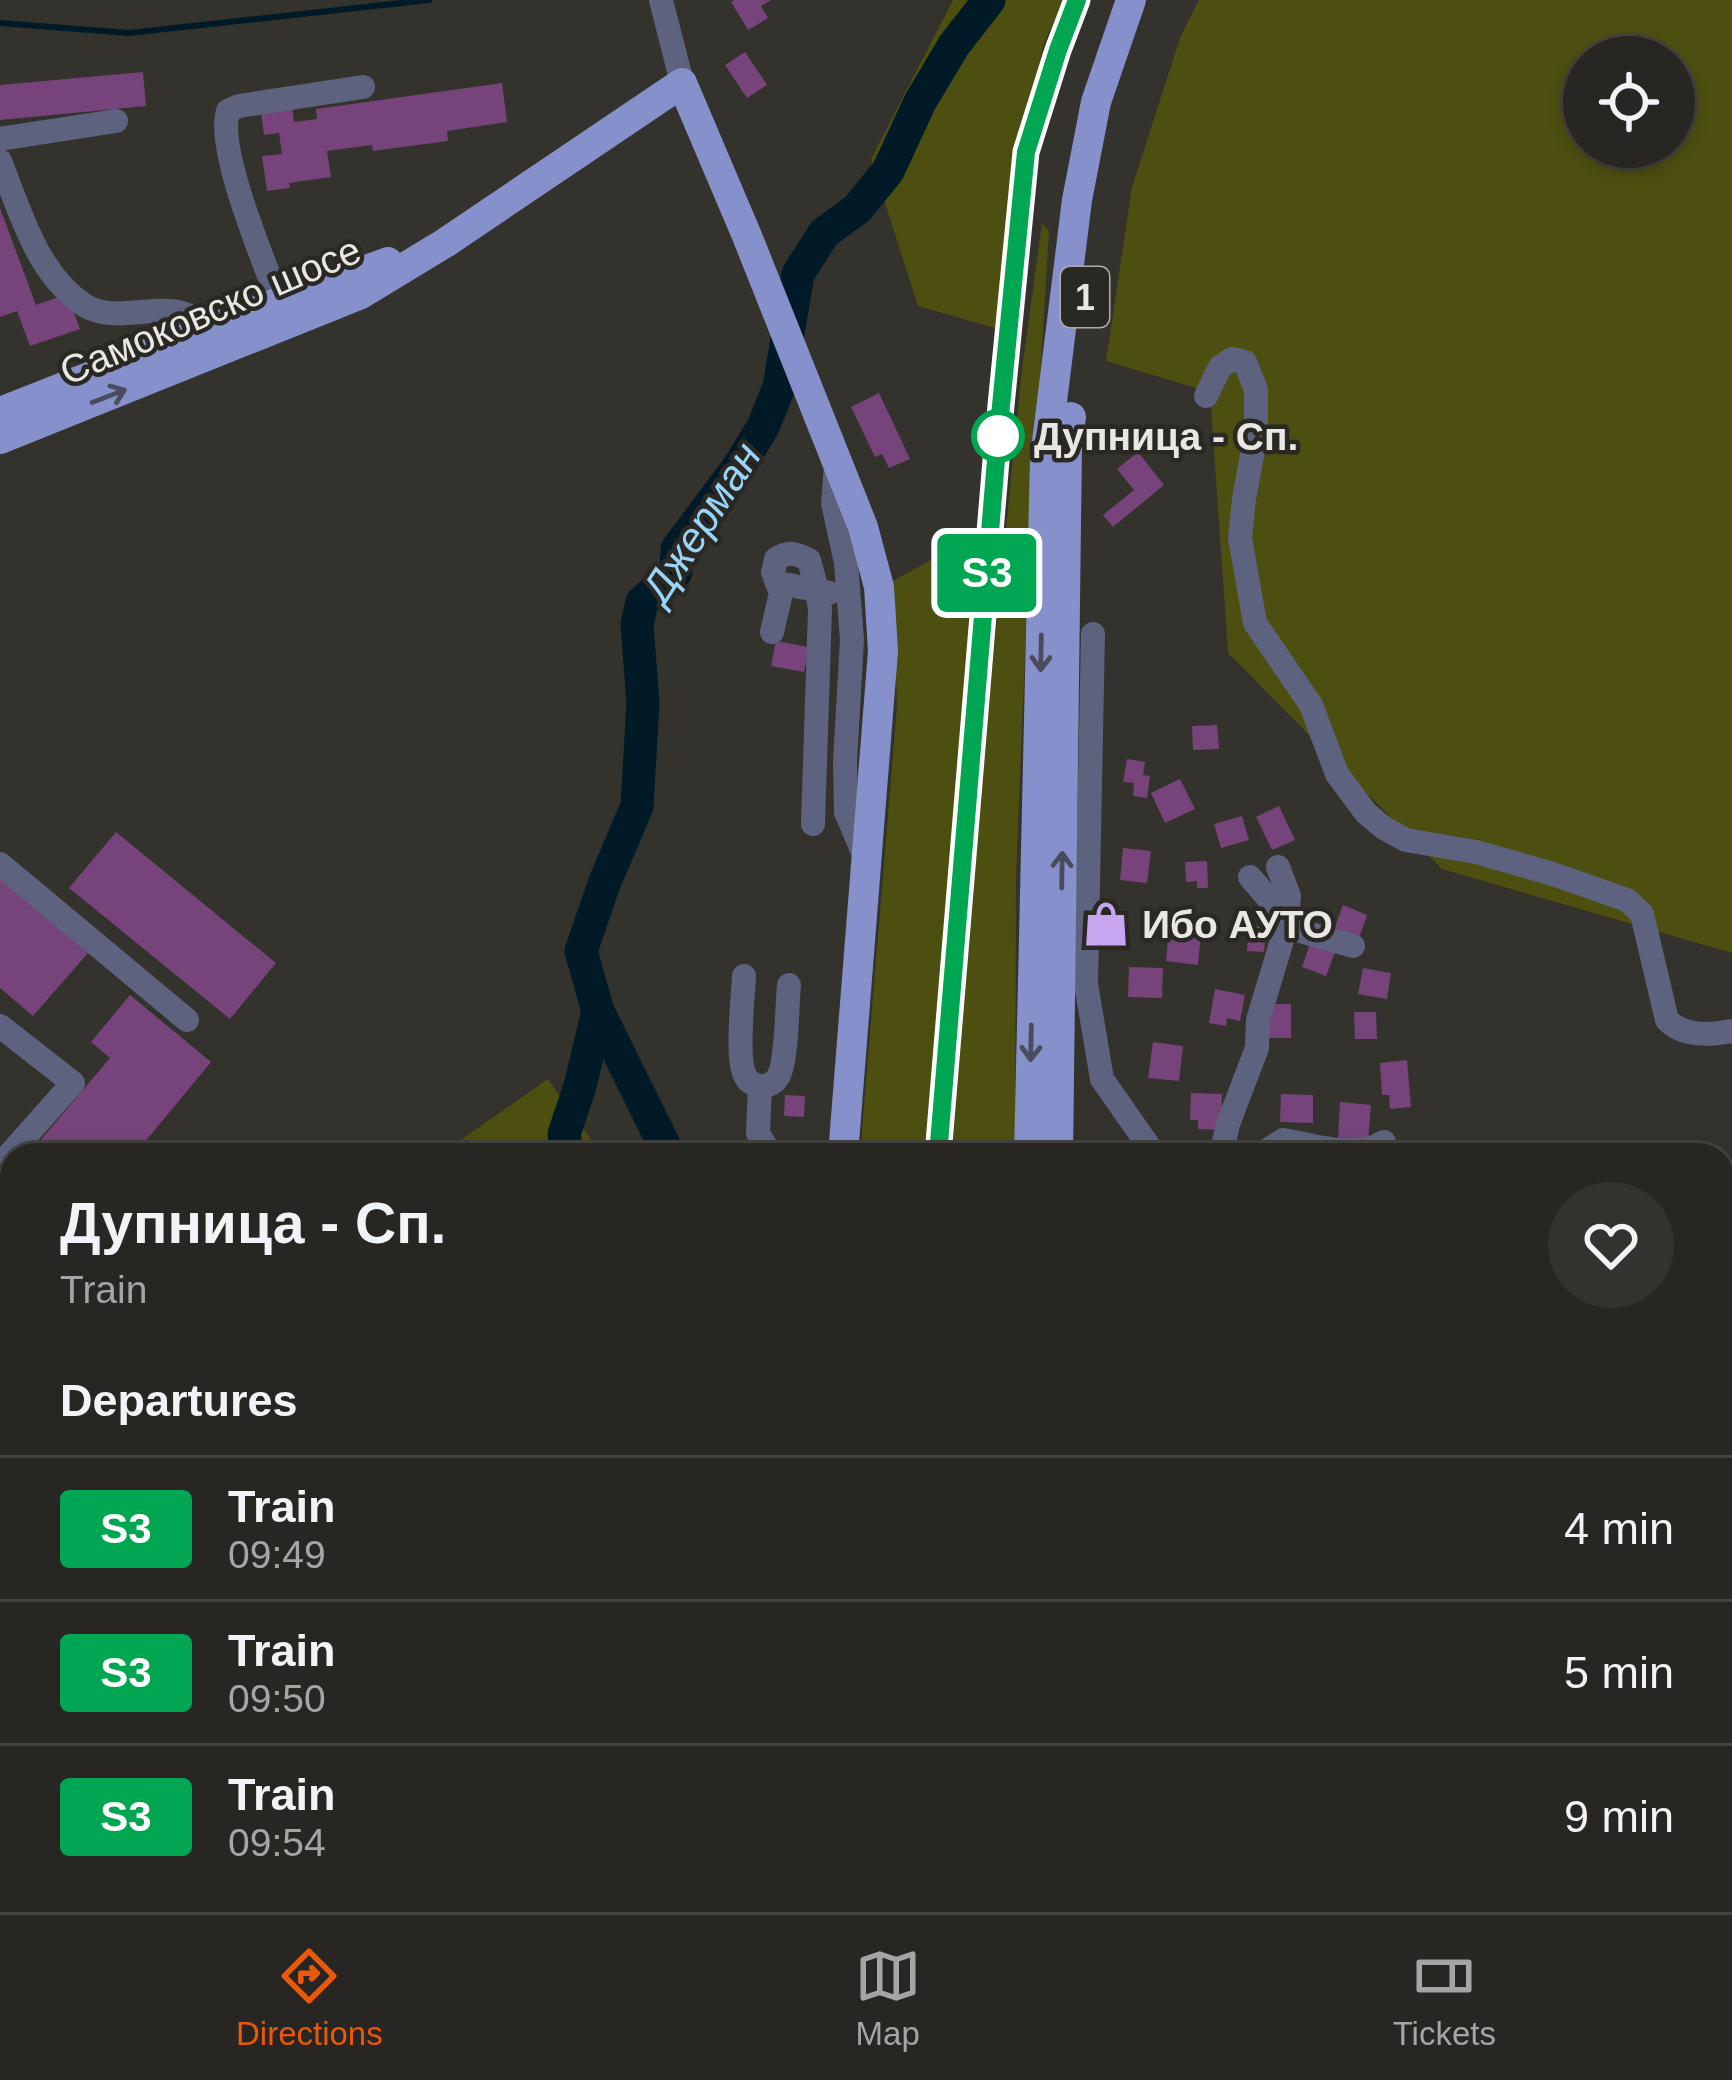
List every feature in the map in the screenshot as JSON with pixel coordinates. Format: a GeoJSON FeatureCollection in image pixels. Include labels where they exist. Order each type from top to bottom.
{"type":"FeatureCollection","features":[{"type":"Feature","properties":{"kind":"main road","name":"1"},"geometry":{"type":"LineString","coordinates":[[1029,1143],[1046,458],[1080,181],[1096,102],[1131,0]]}},
{"type":"Feature","properties":{"kind":"main road","name":"1"},"geometry":{"type":"LineString","coordinates":[[1058,1143],[1067,445],[1112,106],[1149,0]]}},
{"type":"Feature","properties":{"kind":"main road"},"geometry":{"type":"LineString","coordinates":[[682,83],[835,452],[879,587],[884,650],[844,1143]]}},
{"type":"Feature","properties":{"kind":"main road","name":"Самоковско шосе"},"geometry":{"type":"LineString","coordinates":[[0,439],[361,294],[682,83]]}},
{"type":"Feature","properties":{"kind":"main road","name":"Самоковско шосе"},"geometry":{"type":"LineString","coordinates":[[0,412],[445,242]]}},
{"type":"Feature","properties":{"kind":"street"},"geometry":{"type":"LineString","coordinates":[[662,3],[682,83]]}},
{"type":"Feature","properties":{"kind":"street"},"geometry":{"type":"LineString","coordinates":[[279,302],[239,193],[224,124],[229,110],[363,87]]}},
{"type":"Feature","properties":{"kind":"street"},"geometry":{"type":"LineString","coordinates":[[0,140],[116,121]]}},
{"type":"Feature","properties":{"kind":"street"},"geometry":{"type":"LineString","coordinates":[[2,175],[47,271],[82,304],[101,314],[180,311],[198,319],[204,331]]}},
{"type":"Feature","properties":{"kind":"street"},"geometry":{"type":"LineString","coordinates":[[1206,396],[1220,367],[1232,359],[1245,362],[1256,390],[1256,434],[1240,538],[1255,623],[1311,705],[1336,774],[1366,813],[1406,840],[1477,851],[1627,900],[1642,914],[1666,1020],[1678,1031],[1732,1031]]}},
{"type":"Feature","properties":{"kind":"street"},"geometry":{"type":"LineString","coordinates":[[835,452],[833,503],[847,563],[851,639],[845,812],[868,863]]}},
{"type":"Feature","properties":{"kind":"street"},"geometry":{"type":"LineString","coordinates":[[772,632],[781,593],[777,584],[849,598]]}},
{"type":"Feature","properties":{"kind":"street"},"geometry":{"type":"LineString","coordinates":[[813,824],[817,590]]}},
{"type":"Feature","properties":{"kind":"street"},"geometry":{"type":"LineString","coordinates":[[1093,634],[1087,984],[1102,1079],[1147,1143]]}},
{"type":"Feature","properties":{"kind":"street"},"geometry":{"type":"LineString","coordinates":[[0,864],[188,1020]]}},
{"type":"Feature","properties":{"kind":"street"},"geometry":{"type":"LineString","coordinates":[[1224,1143],[1257,1048],[1258,1020],[1286,927],[1289,896],[1278,867]]}},
{"type":"Feature","properties":{"kind":"street"},"geometry":{"type":"LineString","coordinates":[[1250,878],[1286,927],[1353,946]]}},
{"type":"Feature","properties":{"kind":"street"},"geometry":{"type":"LineString","coordinates":[[744,976],[743,1073],[760,1087],[778,1078],[782,1064],[789,985]]}},
{"type":"Feature","properties":{"kind":"street"},"geometry":{"type":"LineString","coordinates":[[0,1026],[73,1083],[20,1143]]}},
{"type":"Feature","properties":{"kind":"street"},"geometry":{"type":"LineString","coordinates":[[760,1087],[758,1133],[764,1143]]}},
{"type":"Feature","properties":{"kind":"street"},"geometry":{"type":"LineString","coordinates":[[1278,1143],[1312,1131]]}},
{"type":"Feature","properties":{"kind":"street"},"geometry":{"type":"LineString","coordinates":[[1283,1140],[1302,1143]]}},
{"type":"Feature","properties":{"kind":"shaded area"},"geometry":{"type":"Polygon","coordinates":[[[953,0],[1064,0],[1044,43],[1017,171],[995,328],[918,306],[871,159],[953,0]]]}},
{"type":"Feature","properties":{"kind":"shaded area"},"geometry":{"type":"Polygon","coordinates":[[[1199,0],[1732,0],[1732,953],[1442,869],[1228,653],[1210,392],[1106,361],[1132,187],[1180,38],[1199,0]]]}},
{"type":"Feature","properties":{"kind":"shaded area"},"geometry":{"type":"Polygon","coordinates":[[[1042,223],[1049,231],[1016,875],[1015,1143],[951,1143],[968,912],[1021,378],[1042,223]]]}},
{"type":"Feature","properties":{"kind":"shaded area"},"geometry":{"type":"Polygon","coordinates":[[[981,532],[926,1143],[861,1143],[897,706],[893,581],[981,532]]]}},
{"type":"Feature","properties":{"kind":"shaded area"},"geometry":{"type":"Polygon","coordinates":[[[548,1079],[593,1143],[456,1143],[548,1079]]]}},
{"type":"Feature","properties":{"kind":"building"},"geometry":{"type":"Polygon","coordinates":[[[734,0],[771,0],[761,6],[768,18],[748,30],[734,0]]]}},
{"type":"Feature","properties":{"kind":"building"},"geometry":{"type":"Polygon","coordinates":[[[745,52],[767,85],[747,98],[725,65],[745,52]]]}},
{"type":"Feature","properties":{"kind":"building"},"geometry":{"type":"Polygon","coordinates":[[[143,72],[146,106],[0,120],[0,85],[143,72]]]}},
{"type":"Feature","properties":{"kind":"building"},"geometry":{"type":"Polygon","coordinates":[[[502,83],[507,122],[447,131],[448,141],[373,151],[372,145],[327,151],[331,177],[267,191],[262,156],[282,154],[279,133],[264,135],[261,112],[292,107],[294,122],[317,119],[316,109],[502,83]]]}},
{"type":"Feature","properties":{"kind":"building"},"geometry":{"type":"Polygon","coordinates":[[[0,208],[36,305],[67,294],[80,329],[30,346],[17,311],[0,317],[0,208]]]}},
{"type":"Feature","properties":{"kind":"building"},"geometry":{"type":"Polygon","coordinates":[[[879,393],[910,459],[889,468],[882,454],[875,457],[851,407],[879,393]]]}},
{"type":"Feature","properties":{"kind":"building"},"geometry":{"type":"Polygon","coordinates":[[[1138,452],[1164,485],[1113,527],[1103,515],[1134,490],[1117,469],[1138,452]]]}},
{"type":"Feature","properties":{"kind":"building"},"geometry":{"type":"Polygon","coordinates":[[[776,641],[809,647],[804,672],[771,666],[776,641]]]}},
{"type":"Feature","properties":{"kind":"building"},"geometry":{"type":"Polygon","coordinates":[[[1217,725],[1219,749],[1193,750],[1192,726],[1217,725]]]}},
{"type":"Feature","properties":{"kind":"building"},"geometry":{"type":"Polygon","coordinates":[[[1127,759],[1145,762],[1143,775],[1150,776],[1147,798],[1133,796],[1134,783],[1123,782],[1127,759]]]}},
{"type":"Feature","properties":{"kind":"building"},"geometry":{"type":"Polygon","coordinates":[[[1180,779],[1195,809],[1165,823],[1151,793],[1180,779]]]}},
{"type":"Feature","properties":{"kind":"building"},"geometry":{"type":"Polygon","coordinates":[[[1279,806],[1295,840],[1272,850],[1256,817],[1279,806]]]}},
{"type":"Feature","properties":{"kind":"building"},"geometry":{"type":"Polygon","coordinates":[[[1242,816],[1249,840],[1221,848],[1214,824],[1242,816]]]}},
{"type":"Feature","properties":{"kind":"building"},"geometry":{"type":"Polygon","coordinates":[[[116,832],[276,963],[230,1019],[69,888],[116,832]]]}},
{"type":"Feature","properties":{"kind":"building"},"geometry":{"type":"Polygon","coordinates":[[[1123,848],[1151,851],[1147,883],[1120,880],[1123,848]]]}},
{"type":"Feature","properties":{"kind":"building"},"geometry":{"type":"Polygon","coordinates":[[[1207,861],[1208,888],[1197,888],[1197,881],[1186,882],[1185,862],[1207,861]]]}},
{"type":"Feature","properties":{"kind":"building"},"geometry":{"type":"Polygon","coordinates":[[[0,876],[88,953],[33,1016],[0,988],[0,876]]]}},
{"type":"Feature","properties":{"kind":"building"},"geometry":{"type":"Polygon","coordinates":[[[1343,905],[1367,915],[1358,941],[1333,932],[1343,905]]]}},
{"type":"Feature","properties":{"kind":"building"},"geometry":{"type":"Polygon","coordinates":[[[1249,926],[1266,927],[1264,952],[1247,951],[1249,926]]]}},
{"type":"Feature","properties":{"kind":"building"},"geometry":{"type":"Polygon","coordinates":[[[1169,929],[1201,932],[1198,965],[1166,961],[1169,929]]]}},
{"type":"Feature","properties":{"kind":"building"},"geometry":{"type":"Polygon","coordinates":[[[1311,941],[1336,950],[1326,976],[1302,967],[1311,941]]]}},
{"type":"Feature","properties":{"kind":"building"},"geometry":{"type":"Polygon","coordinates":[[[1129,967],[1163,968],[1162,998],[1128,997],[1129,967]]]}},
{"type":"Feature","properties":{"kind":"building"},"geometry":{"type":"Polygon","coordinates":[[[1363,968],[1391,973],[1387,999],[1358,994],[1363,968]]]}},
{"type":"Feature","properties":{"kind":"building"},"geometry":{"type":"Polygon","coordinates":[[[1215,989],[1245,995],[1240,1021],[1227,1018],[1226,1026],[1209,1023],[1215,989]]]}},
{"type":"Feature","properties":{"kind":"building"},"geometry":{"type":"Polygon","coordinates":[[[130,995],[211,1062],[144,1143],[38,1143],[110,1058],[91,1042],[130,995]]]}},
{"type":"Feature","properties":{"kind":"building"},"geometry":{"type":"Polygon","coordinates":[[[1266,1004],[1291,1004],[1291,1038],[1266,1038],[1266,1004]]]}},
{"type":"Feature","properties":{"kind":"building"},"geometry":{"type":"Polygon","coordinates":[[[1354,1012],[1376,1012],[1377,1039],[1355,1039],[1354,1012]]]}},
{"type":"Feature","properties":{"kind":"building"},"geometry":{"type":"Polygon","coordinates":[[[1153,1042],[1183,1046],[1179,1081],[1148,1078],[1153,1042]]]}},
{"type":"Feature","properties":{"kind":"building"},"geometry":{"type":"Polygon","coordinates":[[[1407,1060],[1411,1107],[1390,1109],[1389,1095],[1382,1095],[1380,1063],[1407,1060]]]}},
{"type":"Feature","properties":{"kind":"building"},"geometry":{"type":"Polygon","coordinates":[[[1191,1093],[1222,1094],[1221,1130],[1198,1129],[1198,1120],[1190,1120],[1191,1093]]]}},
{"type":"Feature","properties":{"kind":"building"},"geometry":{"type":"Polygon","coordinates":[[[1281,1094],[1313,1095],[1313,1123],[1280,1122],[1281,1094]]]}},
{"type":"Feature","properties":{"kind":"building"},"geometry":{"type":"Polygon","coordinates":[[[785,1095],[805,1096],[804,1117],[784,1116],[785,1095]]]}},
{"type":"Feature","properties":{"kind":"building"},"geometry":{"type":"Polygon","coordinates":[[[1340,1102],[1371,1105],[1368,1142],[1338,1140],[1340,1102]]]}},
{"type":"Feature","properties":{"kind":"waterway"},"geometry":{"type":"LineString","coordinates":[[0,23],[129,33],[429,0]]}},
{"type":"Feature","properties":{"kind":"waterway","name":"Джерман"},"geometry":{"type":"LineString","coordinates":[[663,1143],[598,1011],[581,951],[637,806],[643,703],[637,624],[642,602],[676,572],[677,549],[763,427],[779,387],[798,274],[824,233],[857,209],[888,171],[920,102],[954,45],[989,0]]}},
{"type":"Feature","properties":{"kind":"waterway"},"geometry":{"type":"LineString","coordinates":[[566,1143],[564,1134],[598,1011]]}},
{"type":"Feature","properties":{"kind":"railway"},"geometry":{"type":"LineString","coordinates":[[939,1143],[1026,152],[1077,0]]}},
{"type":"Feature","properties":{"kind":"train","name":"S3"},"geometry":{"type":"LineString","coordinates":[[939,1143],[1026,152],[1077,0]]}},
{"type":"Feature","properties":{"kind":"place","name":"Дупница - Сп."},"geometry":{"type":"Point","coordinates":[998,436]}},
{"type":"Feature","properties":{"kind":"place","name":"Ибо АУТО"},"geometry":{"type":"Point","coordinates":[1106,924]}}]}
